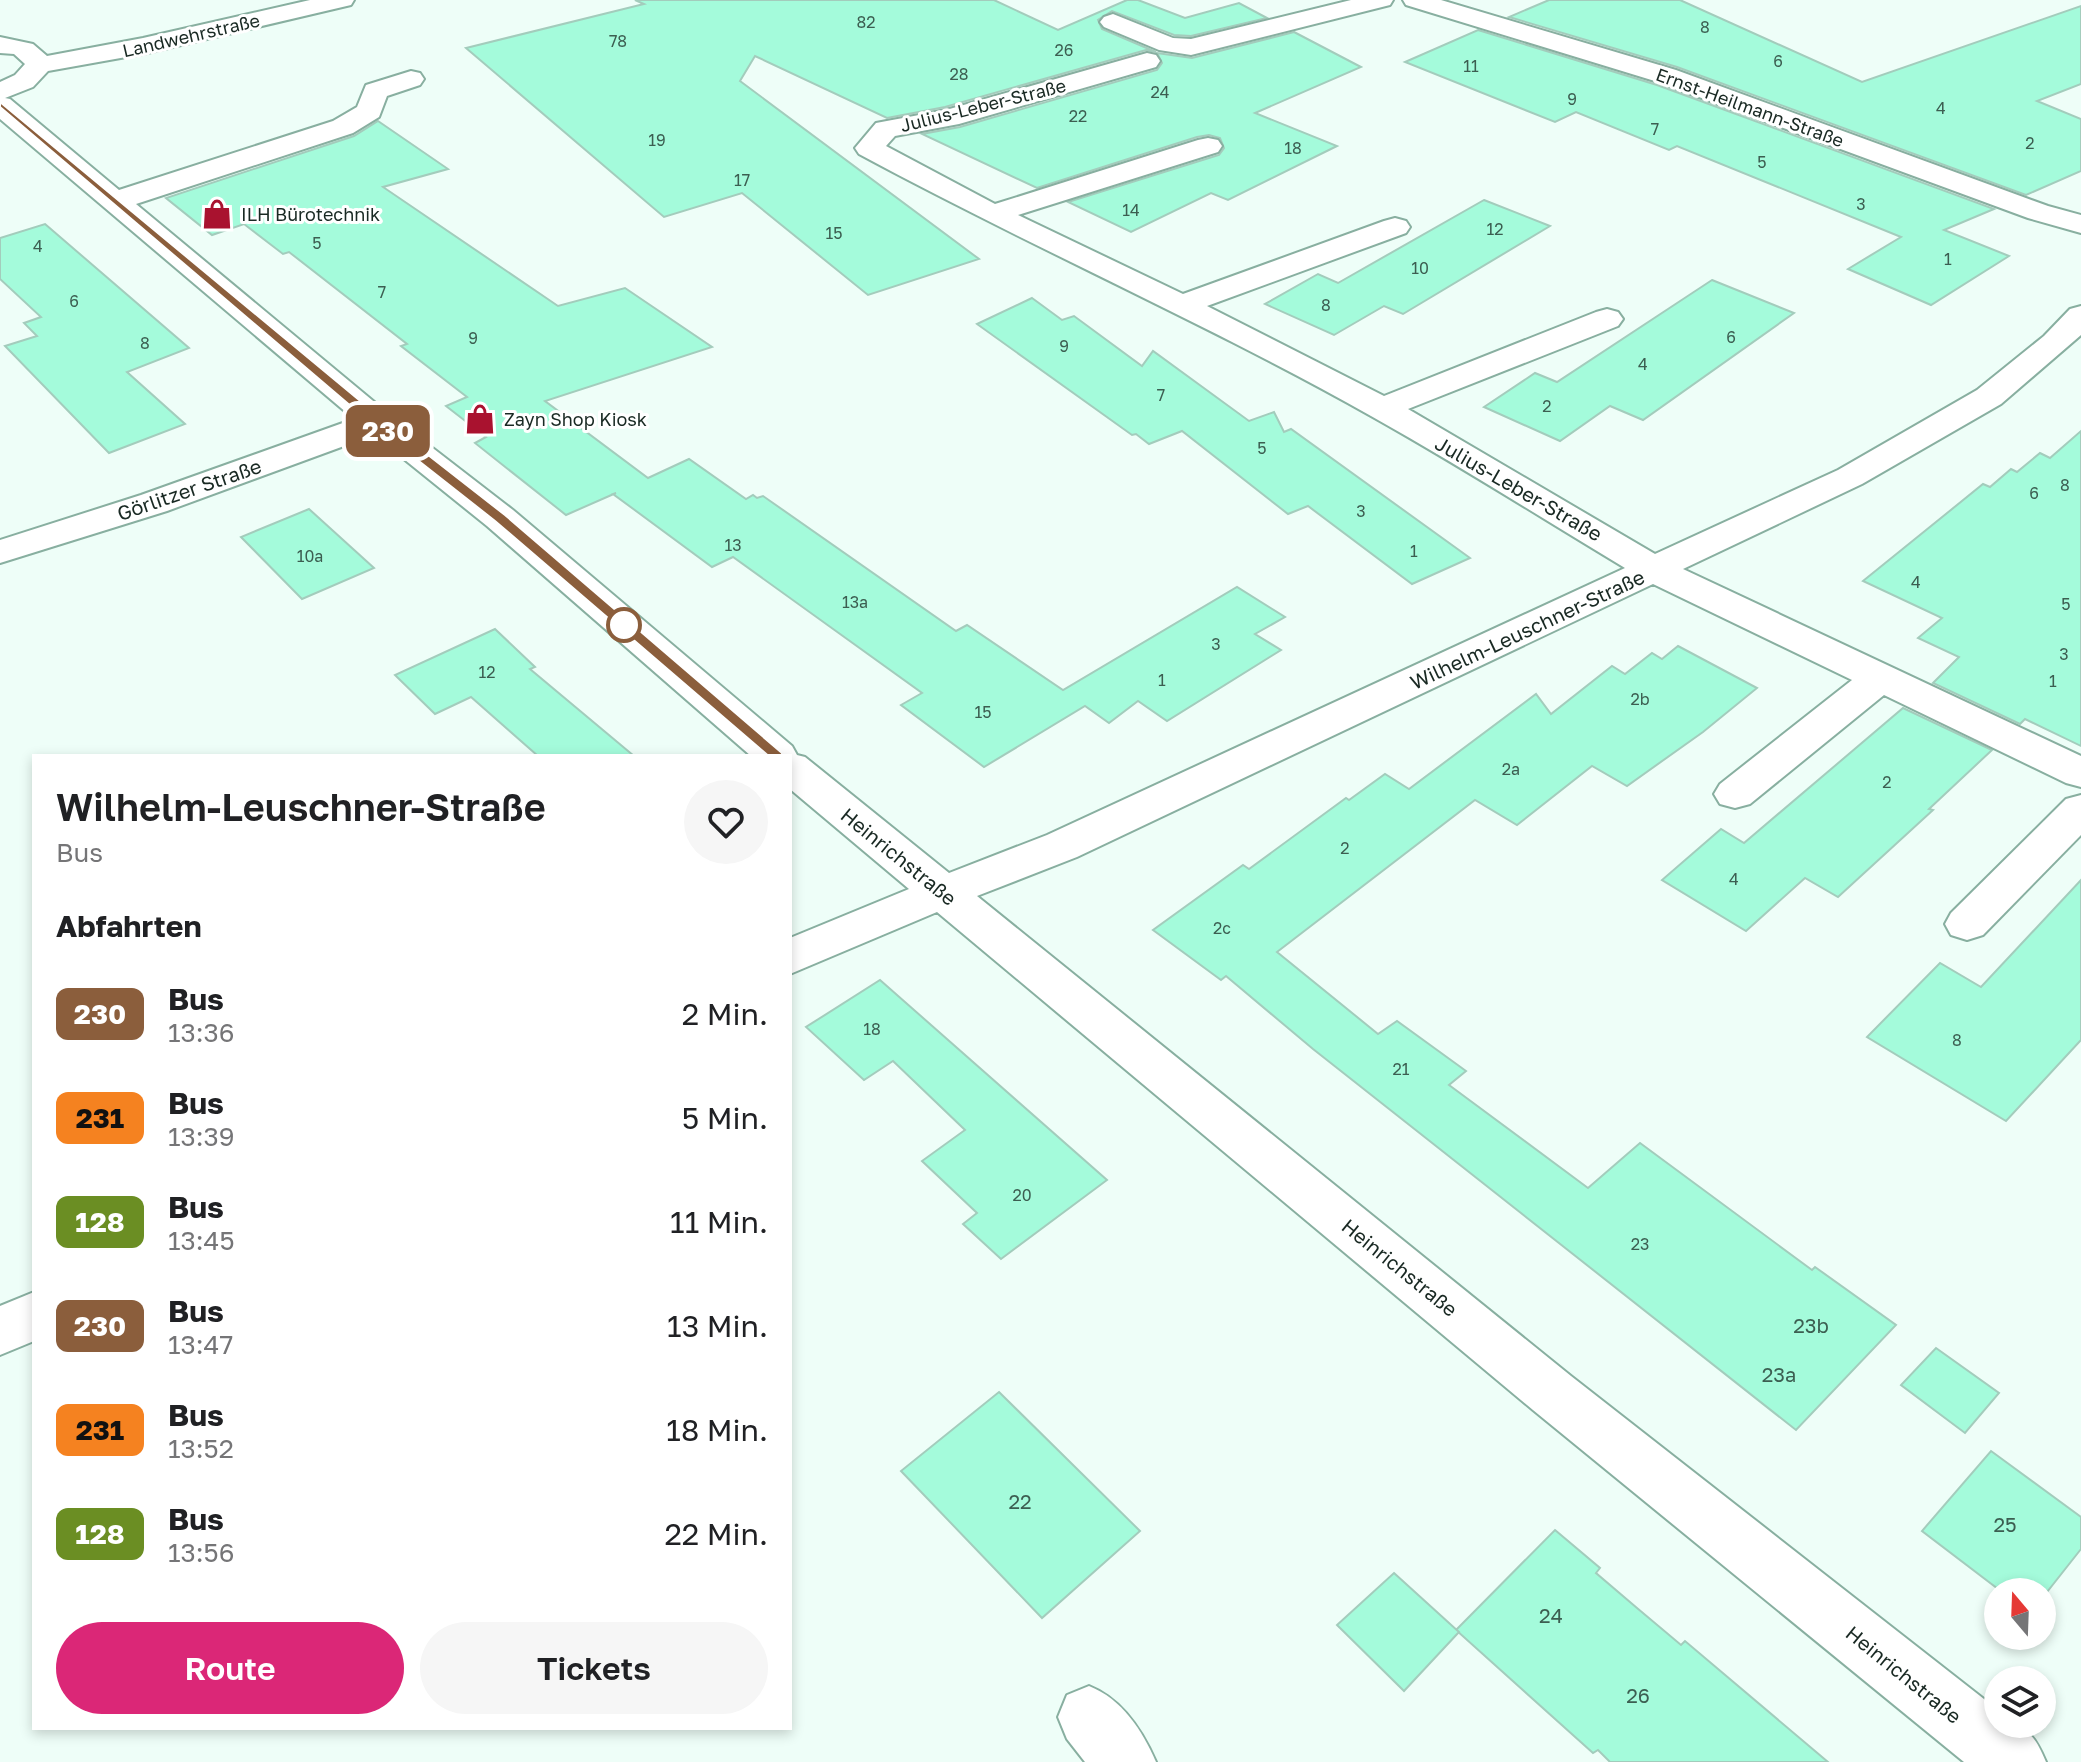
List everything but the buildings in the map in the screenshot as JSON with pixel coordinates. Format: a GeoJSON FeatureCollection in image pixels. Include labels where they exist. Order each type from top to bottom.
{"type":"FeatureCollection","features":[{"type":"Feature","properties":{"kind":"street","name":"Landwehrstraße"},"geometry":{"type":"LineString","coordinates":[[0,92],[24,81],[39,65],[143,46],[342,0]]}},
{"type":"Feature","properties":{"kind":"street"},"geometry":{"type":"LineString","coordinates":[[1113,22],[1168,45],[1206,46],[1381,0]]}},
{"type":"Feature","properties":{"kind":"street","name":"Ernst-Heilmann-Straße"},"geometry":{"type":"LineString","coordinates":[[1415,0],[1513,27],[1667,76],[2038,212],[2081,224]]}},
{"type":"Feature","properties":{"kind":"street"},"geometry":{"type":"LineString","coordinates":[[1266,4],[1315,16]]}},
{"type":"Feature","properties":{"kind":"street"},"geometry":{"type":"LineString","coordinates":[[0,45],[29,51],[37,57],[39,65]]}},
{"type":"Feature","properties":{"kind":"street","name":"Julius-Leber-Straße"},"geometry":{"type":"LineString","coordinates":[[1147,61],[949,118],[886,129],[869,148],[992,214],[1181,305],[1382,408],[1655,570],[2081,773]]}},
{"type":"Feature","properties":{"kind":"street"},"geometry":{"type":"LineString","coordinates":[[115,201],[343,127],[365,116],[375,91],[411,79]]}},
{"type":"Feature","properties":{"kind":"street"},"geometry":{"type":"LineString","coordinates":[[0,105],[378,422],[500,518],[775,754]]}},
{"type":"Feature","properties":{"kind":"street"},"geometry":{"type":"LineString","coordinates":[[992,214],[1208,146]]}},
{"type":"Feature","properties":{"kind":"street"},"geometry":{"type":"LineString","coordinates":[[1181,305],[1395,227]]}},
{"type":"Feature","properties":{"kind":"street","name":"Wilhelm-Leuschner-Straße"},"geometry":{"type":"LineString","coordinates":[[792,956],[850,929],[1062,846],[1850,477],[1989,397],[2055,343],[2081,316]]}},
{"type":"Feature","properties":{"kind":"street"},"geometry":{"type":"LineString","coordinates":[[1382,408],[1607,319]]}},
{"type":"Feature","properties":{"kind":"street","name":"Görlitzer Straße"},"geometry":{"type":"LineString","coordinates":[[0,552],[154,503],[378,422]]}},
{"type":"Feature","properties":{"kind":"street"},"geometry":{"type":"LineString","coordinates":[[1735,794],[1882,676]]}},
{"type":"Feature","properties":{"kind":"street","name":"Heinrichstraße"},"geometry":{"type":"LineString","coordinates":[[792,769],[1552,1393],[2014,1762]]}},
{"type":"Feature","properties":{"kind":"street"},"geometry":{"type":"LineString","coordinates":[[1967,924],[2081,809]]}},
{"type":"Feature","properties":{"kind":"street"},"geometry":{"type":"LineString","coordinates":[[0,1332],[32,1316]]}},
{"type":"Feature","properties":{"kind":"bus line","name":"230"},"geometry":{"type":"LineString","coordinates":[[0,105],[378,422],[500,518],[775,754]]}},
{"type":"Feature","properties":{"kind":"place","name":"ILH Bürotechnik"},"geometry":{"type":"Point","coordinates":[217,214]}},
{"type":"Feature","properties":{"kind":"place","name":"Zayn Shop Kiosk"},"geometry":{"type":"Point","coordinates":[480,419]}}]}
